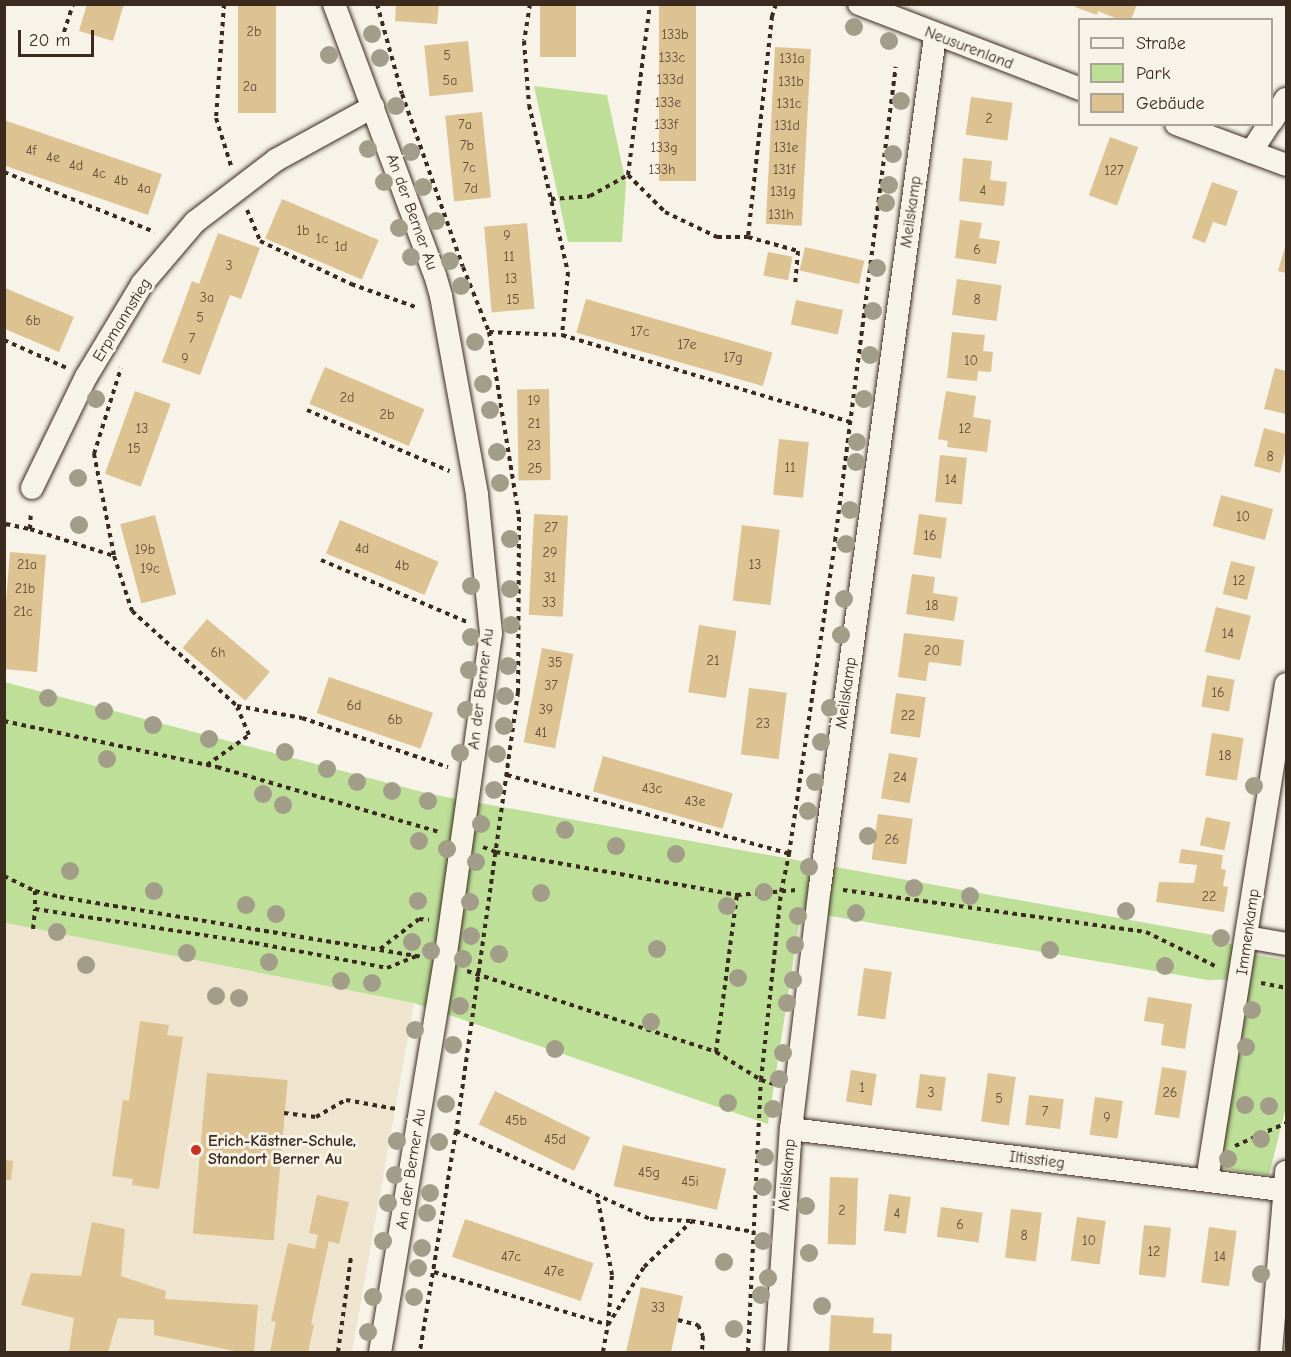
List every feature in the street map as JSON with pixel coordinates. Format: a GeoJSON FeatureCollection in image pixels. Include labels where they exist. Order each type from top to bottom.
{"type":"FeatureCollection","features":[{"type":"Feature","properties":{"kind":"street","name":"An der Berner Au"},"geometry":{"type":"LineString","coordinates":[[334,4],[435,274],[477,495],[491,633],[461,838],[433,955],[420,1113],[380,1353]]}},
{"type":"Feature","properties":{"kind":"street","name":"Neusurenland"},"geometry":{"type":"LineString","coordinates":[[859,4],[935,36],[1078,88]]}},
{"type":"Feature","properties":{"kind":"street","name":"Meilskamp"},"geometry":{"type":"LineString","coordinates":[[776,1353],[782,1233],[791,1130],[820,887],[935,36]]}},
{"type":"Feature","properties":{"kind":"street"},"geometry":{"type":"LineString","coordinates":[[1273,119],[1287,99]]}},
{"type":"Feature","properties":{"kind":"street","name":"Erpmannstieg"},"geometry":{"type":"LineString","coordinates":[[32,488],[86,377],[142,285],[195,222],[276,160],[373,107]]}},
{"type":"Feature","properties":{"kind":"street"},"geometry":{"type":"LineString","coordinates":[[1181,126],[1287,165]]}},
{"type":"Feature","properties":{"kind":"street"},"geometry":{"type":"LineString","coordinates":[[1251,152],[1268,126]]}},
{"type":"Feature","properties":{"kind":"street","name":"Immenkamp"},"geometry":{"type":"LineString","coordinates":[[1207,1180],[1287,684]]}},
{"type":"Feature","properties":{"kind":"street"},"geometry":{"type":"LineString","coordinates":[[1246,937],[1287,944]]}},
{"type":"Feature","properties":{"kind":"street","name":"Iltisstieg"},"geometry":{"type":"LineString","coordinates":[[791,1130],[1207,1180],[1285,1181]]}},
{"type":"Feature","properties":{"kind":"street"},"geometry":{"type":"LineString","coordinates":[[1271,1353],[1285,1181]]}},
{"type":"Feature","properties":{"kind":"path"},"geometry":{"type":"LineString","coordinates":[[64,32],[73,4]]}},
{"type":"Feature","properties":{"kind":"path"},"geometry":{"type":"LineString","coordinates":[[224,4],[216,118],[238,188],[261,241],[351,284],[444,318]]}},
{"type":"Feature","properties":{"kind":"path"},"geometry":{"type":"LineString","coordinates":[[530,4],[524,41],[528,105],[568,272],[562,335]]}},
{"type":"Feature","properties":{"kind":"path"},"geometry":{"type":"LineString","coordinates":[[628,175],[650,4]]}},
{"type":"Feature","properties":{"kind":"path"},"geometry":{"type":"LineString","coordinates":[[748,237],[772,16],[776,4]]}},
{"type":"Feature","properties":{"kind":"path"},"geometry":{"type":"LineString","coordinates":[[748,1353],[761,1080],[781,892],[789,854],[850,422],[896,67]]}},
{"type":"Feature","properties":{"kind":"path"},"geometry":{"type":"LineString","coordinates":[[4,172],[178,242]]}},
{"type":"Feature","properties":{"kind":"path"},"geometry":{"type":"LineString","coordinates":[[551,199],[590,196],[628,175]]}},
{"type":"Feature","properties":{"kind":"path"},"geometry":{"type":"LineString","coordinates":[[628,175],[665,212],[717,237],[748,237],[798,251],[795,284]]}},
{"type":"Feature","properties":{"kind":"path"},"geometry":{"type":"LineString","coordinates":[[416,298],[420,309]]}},
{"type":"Feature","properties":{"kind":"path"},"geometry":{"type":"LineString","coordinates":[[489,332],[562,335],[850,422]]}},
{"type":"Feature","properties":{"kind":"path"},"geometry":{"type":"LineString","coordinates":[[4,340],[86,377]]}},
{"type":"Feature","properties":{"kind":"path"},"geometry":{"type":"LineString","coordinates":[[124,357],[94,454],[114,556],[132,611],[237,706],[249,735],[206,765]]}},
{"type":"Feature","properties":{"kind":"path"},"geometry":{"type":"LineString","coordinates":[[307,410],[452,472],[450,461]]}},
{"type":"Feature","properties":{"kind":"path"},"geometry":{"type":"LineString","coordinates":[[4,527],[6,524],[30,529],[114,556]]}},
{"type":"Feature","properties":{"kind":"path"},"geometry":{"type":"LineString","coordinates":[[321,560],[468,622]]}},
{"type":"Feature","properties":{"kind":"path"},"geometry":{"type":"LineString","coordinates":[[467,611],[467,634]]}},
{"type":"Feature","properties":{"kind":"path"},"geometry":{"type":"LineString","coordinates":[[237,706],[302,718],[451,768],[453,757]]}},
{"type":"Feature","properties":{"kind":"path"},"geometry":{"type":"LineString","coordinates":[[4,720],[206,765],[461,838],[496,852],[737,896],[820,887],[1146,932],[1241,979],[1287,988]]}},
{"type":"Feature","properties":{"kind":"path"},"geometry":{"type":"LineString","coordinates":[[507,775],[789,854]]}},
{"type":"Feature","properties":{"kind":"path"},"geometry":{"type":"LineString","coordinates":[[4,876],[35,891],[154,913],[417,955],[433,955],[477,976],[716,1052],[761,1080],[797,1093]]}},
{"type":"Feature","properties":{"kind":"path"},"geometry":{"type":"LineString","coordinates":[[33,929],[35,891]]}},
{"type":"Feature","properties":{"kind":"path"},"geometry":{"type":"LineString","coordinates":[[716,1052],[737,896]]}},
{"type":"Feature","properties":{"kind":"path"},"geometry":{"type":"LineString","coordinates":[[35,909],[255,943],[387,968],[417,955]]}},
{"type":"Feature","properties":{"kind":"path"},"geometry":{"type":"LineString","coordinates":[[380,949],[419,919],[432,920],[431,929]]}},
{"type":"Feature","properties":{"kind":"path"},"geometry":{"type":"LineString","coordinates":[[425,969],[433,955]]}},
{"type":"Feature","properties":{"kind":"path"},"geometry":{"type":"LineString","coordinates":[[284,1113],[316,1117],[346,1100],[420,1113]]}},
{"type":"Feature","properties":{"kind":"path"},"geometry":{"type":"LineString","coordinates":[[1211,1157],[1287,1123]]}},
{"type":"Feature","properties":{"kind":"path"},"geometry":{"type":"LineString","coordinates":[[456,1131],[650,1219],[691,1221],[753,1232],[782,1233]]}},
{"type":"Feature","properties":{"kind":"path"},"geometry":{"type":"LineString","coordinates":[[597,1195],[612,1275],[603,1353]]}},
{"type":"Feature","properties":{"kind":"path"},"geometry":{"type":"LineString","coordinates":[[608,1325],[644,1267],[691,1221]]}},
{"type":"Feature","properties":{"kind":"path"},"geometry":{"type":"LineString","coordinates":[[338,1353],[351,1257]]}},
{"type":"Feature","properties":{"kind":"path"},"geometry":{"type":"LineString","coordinates":[[434,1272],[608,1325]]}},
{"type":"Feature","properties":{"kind":"path"},"geometry":{"type":"LineString","coordinates":[[678,1320],[698,1325],[703,1336],[702,1353]]}},
{"type":"Feature","properties":{"kind":"shaded area","name":"Erich-Kästner-Schule, Standort Berner Au"},"geometry":{"type":"Polygon","coordinates":[[[4,923],[414,1003],[352,1352],[5,1352],[4,923]]]}},
{"type":"Feature","properties":{"kind":"green space"},"geometry":{"type":"Polygon","coordinates":[[[534,86],[607,95],[626,183],[622,242],[568,242],[534,86]]]}},
{"type":"Feature","properties":{"kind":"green space"},"geometry":{"type":"Polygon","coordinates":[[[4,682],[430,794],[1213,935],[1250,954],[1286,960],[1286,1107],[1269,1175],[1218,1168],[1241,979],[1208,980],[801,911],[768,1124],[414,1003],[5,923],[4,682]]]}},
{"type":"Feature","properties":{"kind":"building"},"geometry":{"type":"Polygon","coordinates":[[[87,4],[124,4],[113,41],[79,31],[87,4]]]}},
{"type":"Feature","properties":{"kind":"building"},"geometry":{"type":"Polygon","coordinates":[[[238,4],[276,4],[276,113],[238,113],[238,4]]]}},
{"type":"Feature","properties":{"kind":"building"},"geometry":{"type":"Polygon","coordinates":[[[396,4],[439,4],[437,24],[395,21],[396,4]]]}},
{"type":"Feature","properties":{"kind":"building"},"geometry":{"type":"Polygon","coordinates":[[[540,4],[576,4],[576,57],[540,57],[540,4]]]}},
{"type":"Feature","properties":{"kind":"building"},"geometry":{"type":"Polygon","coordinates":[[[659,4],[696,4],[696,181],[659,181],[659,4]]]}},
{"type":"Feature","properties":{"kind":"building"},"geometry":{"type":"Polygon","coordinates":[[[1076,4],[1137,4],[1132,18],[1115,18],[1098,11],[1097,15],[1075,7],[1076,4]]]}},
{"type":"Feature","properties":{"kind":"building"},"geometry":{"type":"Polygon","coordinates":[[[468,41],[473,92],[430,96],[424,46],[468,41]]]}},
{"type":"Feature","properties":{"kind":"building"},"geometry":{"type":"Polygon","coordinates":[[[775,47],[811,49],[802,226],[766,224],[775,47]]]}},
{"type":"Feature","properties":{"kind":"building"},"geometry":{"type":"Polygon","coordinates":[[[971,97],[1013,103],[1007,140],[966,135],[971,97]]]}},
{"type":"Feature","properties":{"kind":"building"},"geometry":{"type":"Polygon","coordinates":[[[482,112],[491,198],[454,201],[445,116],[482,112]]]}},
{"type":"Feature","properties":{"kind":"building"},"geometry":{"type":"Polygon","coordinates":[[[4,120],[162,174],[148,215],[4,165],[4,120]]]}},
{"type":"Feature","properties":{"kind":"building"},"geometry":{"type":"Polygon","coordinates":[[[1110,137],[1138,147],[1117,206],[1089,195],[1110,137]]]}},
{"type":"Feature","properties":{"kind":"building"},"geometry":{"type":"Polygon","coordinates":[[[963,158],[992,161],[990,180],[1007,182],[1004,206],[959,201],[963,158]]]}},
{"type":"Feature","properties":{"kind":"building"},"geometry":{"type":"Polygon","coordinates":[[[1212,182],[1238,191],[1226,226],[1213,222],[1205,243],[1192,238],[1212,182]]]}},
{"type":"Feature","properties":{"kind":"building"},"geometry":{"type":"Polygon","coordinates":[[[282,199],[379,240],[362,280],[265,239],[282,199]]]}},
{"type":"Feature","properties":{"kind":"building"},"geometry":{"type":"Polygon","coordinates":[[[960,220],[982,223],[979,238],[1000,241],[996,264],[955,258],[960,220]]]}},
{"type":"Feature","properties":{"kind":"building"},"geometry":{"type":"Polygon","coordinates":[[[527,223],[534,309],[492,312],[484,227],[527,223]]]}},
{"type":"Feature","properties":{"kind":"building"},"geometry":{"type":"Polygon","coordinates":[[[218,233],[260,248],[241,299],[230,295],[200,375],[162,362],[192,281],[199,284],[218,233]]]}},
{"type":"Feature","properties":{"kind":"building"},"geometry":{"type":"Polygon","coordinates":[[[1286,244],[1286,273],[1278,271],[1286,244]]]}},
{"type":"Feature","properties":{"kind":"building"},"geometry":{"type":"Polygon","coordinates":[[[805,247],[864,261],[859,284],[800,270],[805,247]]]}},
{"type":"Feature","properties":{"kind":"building"},"geometry":{"type":"Polygon","coordinates":[[[768,252],[793,257],[788,280],[763,276],[768,252]]]}},
{"type":"Feature","properties":{"kind":"building"},"geometry":{"type":"Polygon","coordinates":[[[957,279],[1002,285],[997,321],[952,315],[957,279]]]}},
{"type":"Feature","properties":{"kind":"building"},"geometry":{"type":"Polygon","coordinates":[[[5,288],[74,317],[59,352],[5,329],[5,288]]]}},
{"type":"Feature","properties":{"kind":"building"},"geometry":{"type":"Polygon","coordinates":[[[586,299],[772,352],[763,386],[576,333],[586,299]]]}},
{"type":"Feature","properties":{"kind":"building"},"geometry":{"type":"Polygon","coordinates":[[[796,300],[843,310],[838,334],[791,324],[796,300]]]}},
{"type":"Feature","properties":{"kind":"building"},"geometry":{"type":"Polygon","coordinates":[[[952,332],[985,335],[983,351],[993,352],[991,372],[978,371],[977,381],[947,378],[952,332]]]}},
{"type":"Feature","properties":{"kind":"building"},"geometry":{"type":"Polygon","coordinates":[[[325,367],[424,409],[409,446],[309,404],[325,367]]]}},
{"type":"Feature","properties":{"kind":"building"},"geometry":{"type":"Polygon","coordinates":[[[1275,368],[1286,371],[1286,414],[1264,409],[1275,368]]]}},
{"type":"Feature","properties":{"kind":"building"},"geometry":{"type":"Polygon","coordinates":[[[549,389],[551,480],[519,481],[517,390],[549,389]]]}},
{"type":"Feature","properties":{"kind":"building"},"geometry":{"type":"Polygon","coordinates":[[[135,391],[171,404],[141,487],[105,474],[135,391]]]}},
{"type":"Feature","properties":{"kind":"building"},"geometry":{"type":"Polygon","coordinates":[[[946,391],[976,396],[973,417],[991,420],[987,452],[947,447],[948,441],[938,439],[946,391]]]}},
{"type":"Feature","properties":{"kind":"building"},"geometry":{"type":"Polygon","coordinates":[[[1264,428],[1286,434],[1286,448],[1280,473],[1254,466],[1264,428]]]}},
{"type":"Feature","properties":{"kind":"building"},"geometry":{"type":"Polygon","coordinates":[[[779,439],[809,442],[803,498],[773,495],[779,439]]]}},
{"type":"Feature","properties":{"kind":"building"},"geometry":{"type":"Polygon","coordinates":[[[940,455],[967,458],[962,505],[935,502],[940,455]]]}},
{"type":"Feature","properties":{"kind":"building"},"geometry":{"type":"Polygon","coordinates":[[[1221,495],[1273,509],[1265,540],[1213,526],[1221,495]]]}},
{"type":"Feature","properties":{"kind":"building"},"geometry":{"type":"Polygon","coordinates":[[[534,514],[568,516],[563,617],[529,615],[534,514]]]}},
{"type":"Feature","properties":{"kind":"building"},"geometry":{"type":"Polygon","coordinates":[[[919,514],[947,518],[941,558],[913,555],[919,514]]]}},
{"type":"Feature","properties":{"kind":"building"},"geometry":{"type":"Polygon","coordinates":[[[155,515],[176,594],[141,604],[120,524],[155,515]]]}},
{"type":"Feature","properties":{"kind":"building"},"geometry":{"type":"Polygon","coordinates":[[[340,520],[438,562],[424,595],[326,553],[340,520]]]}},
{"type":"Feature","properties":{"kind":"building"},"geometry":{"type":"Polygon","coordinates":[[[742,525],[780,530],[770,605],[733,600],[742,525]]]}},
{"type":"Feature","properties":{"kind":"building"},"geometry":{"type":"Polygon","coordinates":[[[10,552],[46,555],[37,672],[4,669],[4,626],[10,552]]]}},
{"type":"Feature","properties":{"kind":"building"},"geometry":{"type":"Polygon","coordinates":[[[1231,561],[1255,567],[1247,600],[1223,594],[1231,561]]]}},
{"type":"Feature","properties":{"kind":"building"},"geometry":{"type":"Polygon","coordinates":[[[912,574],[935,577],[933,593],[958,597],[954,621],[906,614],[912,574]]]}},
{"type":"Feature","properties":{"kind":"building"},"geometry":{"type":"Polygon","coordinates":[[[1216,607],[1251,616],[1240,660],[1205,652],[1216,607]]]}},
{"type":"Feature","properties":{"kind":"building"},"geometry":{"type":"Polygon","coordinates":[[[207,619],[270,672],[245,701],[183,648],[207,619]]]}},
{"type":"Feature","properties":{"kind":"building"},"geometry":{"type":"Polygon","coordinates":[[[699,625],[737,631],[726,698],[688,692],[699,625]]]}},
{"type":"Feature","properties":{"kind":"building"},"geometry":{"type":"Polygon","coordinates":[[[904,633],[964,640],[961,666],[929,662],[926,681],[898,677],[904,633]]]}},
{"type":"Feature","properties":{"kind":"building"},"geometry":{"type":"Polygon","coordinates":[[[542,648],[573,654],[555,748],[524,742],[542,648]]]}},
{"type":"Feature","properties":{"kind":"building"},"geometry":{"type":"Polygon","coordinates":[[[1207,675],[1235,680],[1229,711],[1201,707],[1207,675]]]}},
{"type":"Feature","properties":{"kind":"building"},"geometry":{"type":"Polygon","coordinates":[[[329,677],[433,713],[421,749],[317,713],[329,677]]]}},
{"type":"Feature","properties":{"kind":"building"},"geometry":{"type":"Polygon","coordinates":[[[749,688],[787,693],[779,759],[741,755],[749,688]]]}},
{"type":"Feature","properties":{"kind":"building"},"geometry":{"type":"Polygon","coordinates":[[[896,693],[926,697],[920,738],[890,734],[896,693]]]}},
{"type":"Feature","properties":{"kind":"building"},"geometry":{"type":"Polygon","coordinates":[[[1212,733],[1244,738],[1237,780],[1205,775],[1212,733]]]}},
{"type":"Feature","properties":{"kind":"building"},"geometry":{"type":"Polygon","coordinates":[[[889,753],[918,758],[910,803],[881,798],[889,753]]]}},
{"type":"Feature","properties":{"kind":"building"},"geometry":{"type":"Polygon","coordinates":[[[603,756],[733,793],[723,829],[593,792],[603,756]]]}},
{"type":"Feature","properties":{"kind":"building"},"geometry":{"type":"Polygon","coordinates":[[[878,814],[913,819],[906,864],[872,860],[878,814]]]}},
{"type":"Feature","properties":{"kind":"building"},"geometry":{"type":"Polygon","coordinates":[[[1206,817],[1230,822],[1224,851],[1200,845],[1206,817]]]}},
{"type":"Feature","properties":{"kind":"building"},"geometry":{"type":"Polygon","coordinates":[[[1181,849],[1223,855],[1221,869],[1226,870],[1223,886],[1228,887],[1224,912],[1156,902],[1159,882],[1194,883],[1197,865],[1179,863],[1181,849]]]}},
{"type":"Feature","properties":{"kind":"building"},"geometry":{"type":"Polygon","coordinates":[[[864,968],[892,972],[885,1019],[857,1016],[864,968]]]}},
{"type":"Feature","properties":{"kind":"building"},"geometry":{"type":"Polygon","coordinates":[[[1148,997],[1192,1004],[1185,1049],[1161,1045],[1164,1024],[1144,1021],[1148,997]]]}},
{"type":"Feature","properties":{"kind":"building"},"geometry":{"type":"Polygon","coordinates":[[[140,1021],[169,1025],[167,1035],[183,1037],[159,1189],[132,1185],[133,1179],[112,1176],[123,1100],[129,1101],[140,1021]]]}},
{"type":"Feature","properties":{"kind":"building"},"geometry":{"type":"Polygon","coordinates":[[[1162,1067],[1187,1071],[1179,1118],[1154,1114],[1162,1067]]]}},
{"type":"Feature","properties":{"kind":"building"},"geometry":{"type":"Polygon","coordinates":[[[851,1070],[877,1074],[872,1106],[846,1102],[851,1070]]]}},
{"type":"Feature","properties":{"kind":"building"},"geometry":{"type":"Polygon","coordinates":[[[207,1073],[288,1080],[274,1240],[193,1233],[207,1073]]]}},
{"type":"Feature","properties":{"kind":"building"},"geometry":{"type":"Polygon","coordinates":[[[988,1073],[1016,1077],[1009,1125],[981,1122],[988,1073]]]}},
{"type":"Feature","properties":{"kind":"building"},"geometry":{"type":"Polygon","coordinates":[[[920,1074],[946,1077],[942,1111],[916,1108],[920,1074]]]}},
{"type":"Feature","properties":{"kind":"building"},"geometry":{"type":"Polygon","coordinates":[[[495,1091],[590,1137],[574,1171],[479,1124],[495,1091]]]}},
{"type":"Feature","properties":{"kind":"building"},"geometry":{"type":"Polygon","coordinates":[[[1029,1095],[1064,1099],[1060,1129],[1025,1125],[1029,1095]]]}},
{"type":"Feature","properties":{"kind":"building"},"geometry":{"type":"Polygon","coordinates":[[[1095,1097],[1123,1101],[1117,1139],[1090,1135],[1095,1097]]]}},
{"type":"Feature","properties":{"kind":"building"},"geometry":{"type":"Polygon","coordinates":[[[623,1145],[726,1169],[717,1210],[614,1186],[623,1145]]]}},
{"type":"Feature","properties":{"kind":"building"},"geometry":{"type":"Polygon","coordinates":[[[4,1160],[13,1161],[11,1180],[4,1180],[4,1160]]]}},
{"type":"Feature","properties":{"kind":"building"},"geometry":{"type":"Polygon","coordinates":[[[830,1177],[858,1178],[856,1245],[828,1244],[830,1177]]]}},
{"type":"Feature","properties":{"kind":"building"},"geometry":{"type":"Polygon","coordinates":[[[889,1194],[911,1197],[906,1234],[884,1231],[889,1194]]]}},
{"type":"Feature","properties":{"kind":"building"},"geometry":{"type":"Polygon","coordinates":[[[317,1195],[349,1202],[339,1244],[329,1241],[311,1324],[314,1325],[308,1352],[270,1352],[276,1322],[271,1321],[288,1243],[315,1249],[318,1235],[309,1233],[317,1195]]]}},
{"type":"Feature","properties":{"kind":"building"},"geometry":{"type":"Polygon","coordinates":[[[941,1207],[983,1213],[978,1243],[937,1237],[941,1207]]]}},
{"type":"Feature","properties":{"kind":"building"},"geometry":{"type":"Polygon","coordinates":[[[1011,1209],[1042,1213],[1036,1261],[1005,1258],[1011,1209]]]}},
{"type":"Feature","properties":{"kind":"building"},"geometry":{"type":"Polygon","coordinates":[[[1077,1217],[1106,1221],[1100,1265],[1071,1261],[1077,1217]]]}},
{"type":"Feature","properties":{"kind":"building"},"geometry":{"type":"Polygon","coordinates":[[[465,1219],[594,1263],[581,1301],[452,1257],[465,1219]]]}},
{"type":"Feature","properties":{"kind":"building"},"geometry":{"type":"Polygon","coordinates":[[[92,1222],[125,1229],[121,1276],[166,1291],[165,1299],[258,1305],[254,1352],[240,1352],[154,1335],[154,1320],[118,1318],[108,1352],[69,1352],[74,1318],[21,1305],[31,1273],[81,1276],[92,1222]]]}},
{"type":"Feature","properties":{"kind":"building"},"geometry":{"type":"Polygon","coordinates":[[[1144,1225],[1171,1228],[1166,1278],[1139,1275],[1144,1225]]]}},
{"type":"Feature","properties":{"kind":"building"},"geometry":{"type":"Polygon","coordinates":[[[1209,1227],[1237,1231],[1229,1286],[1201,1282],[1209,1227]]]}},
{"type":"Feature","properties":{"kind":"building"},"geometry":{"type":"Polygon","coordinates":[[[641,1287],[683,1296],[671,1352],[626,1352],[641,1287]]]}},
{"type":"Feature","properties":{"kind":"building"},"geometry":{"type":"Polygon","coordinates":[[[831,1315],[874,1318],[873,1333],[892,1334],[891,1352],[829,1352],[831,1315]]]}},
{"type":"Feature","properties":{"kind":"place","name":"Erich-Kästner-Schule, Standort Berner Au"},"geometry":{"type":"Point","coordinates":[196,1150]}}]}
